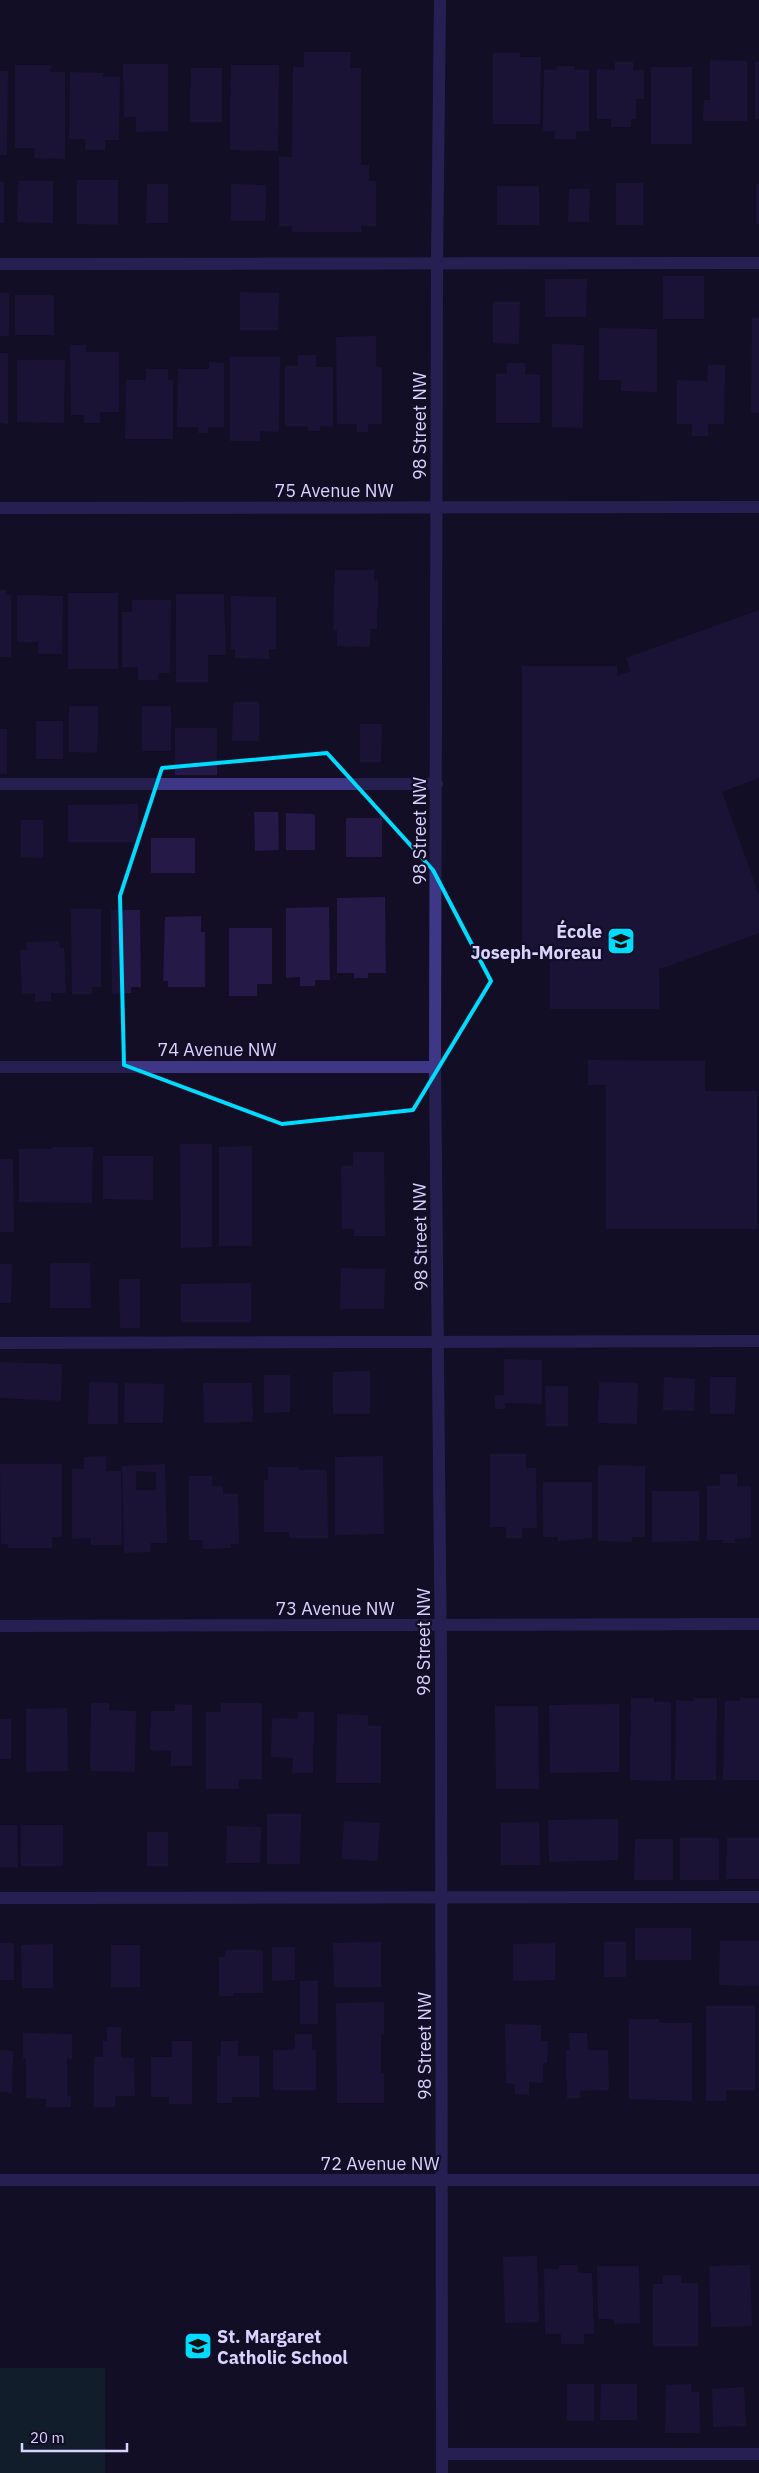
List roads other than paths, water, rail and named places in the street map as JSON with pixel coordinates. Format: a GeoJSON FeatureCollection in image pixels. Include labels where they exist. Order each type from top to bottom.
{"type":"FeatureCollection","features":[{"type":"Feature","properties":{"kind":"street","name":"98 Street NW"},"geometry":{"type":"LineString","coordinates":[[440,0],[437,264],[435,1067],[439,1341],[442,1897],[442,2473]]}},
{"type":"Feature","properties":{"kind":"street"},"geometry":{"type":"LineString","coordinates":[[0,264],[759,263]]}},
{"type":"Feature","properties":{"kind":"street","name":"75 Avenue NW"},"geometry":{"type":"LineString","coordinates":[[0,508],[759,508]]}},
{"type":"Feature","properties":{"kind":"street"},"geometry":{"type":"LineString","coordinates":[[0,784],[437,784]]}},
{"type":"Feature","properties":{"kind":"street","name":"74 Avenue NW"},"geometry":{"type":"LineString","coordinates":[[0,1067],[435,1067]]}},
{"type":"Feature","properties":{"kind":"street"},"geometry":{"type":"LineString","coordinates":[[0,1343],[759,1341]]}},
{"type":"Feature","properties":{"kind":"street","name":"73 Avenue NW"},"geometry":{"type":"LineString","coordinates":[[0,1626],[759,1624]]}},
{"type":"Feature","properties":{"kind":"street"},"geometry":{"type":"LineString","coordinates":[[0,1898],[759,1897]]}},
{"type":"Feature","properties":{"kind":"street","name":"72 Avenue NW"},"geometry":{"type":"LineString","coordinates":[[0,2180],[759,2180]]}},
{"type":"Feature","properties":{"kind":"street"},"geometry":{"type":"LineString","coordinates":[[442,2454],[759,2454]]}},
{"type":"Feature","properties":{"kind":"place","name":"École Joseph-Moreau"},"geometry":{"type":"Point","coordinates":[621,941]}},
{"type":"Feature","properties":{"kind":"place","name":"St. Margaret Catholic School"},"geometry":{"type":"Point","coordinates":[198,2346]}}]}
